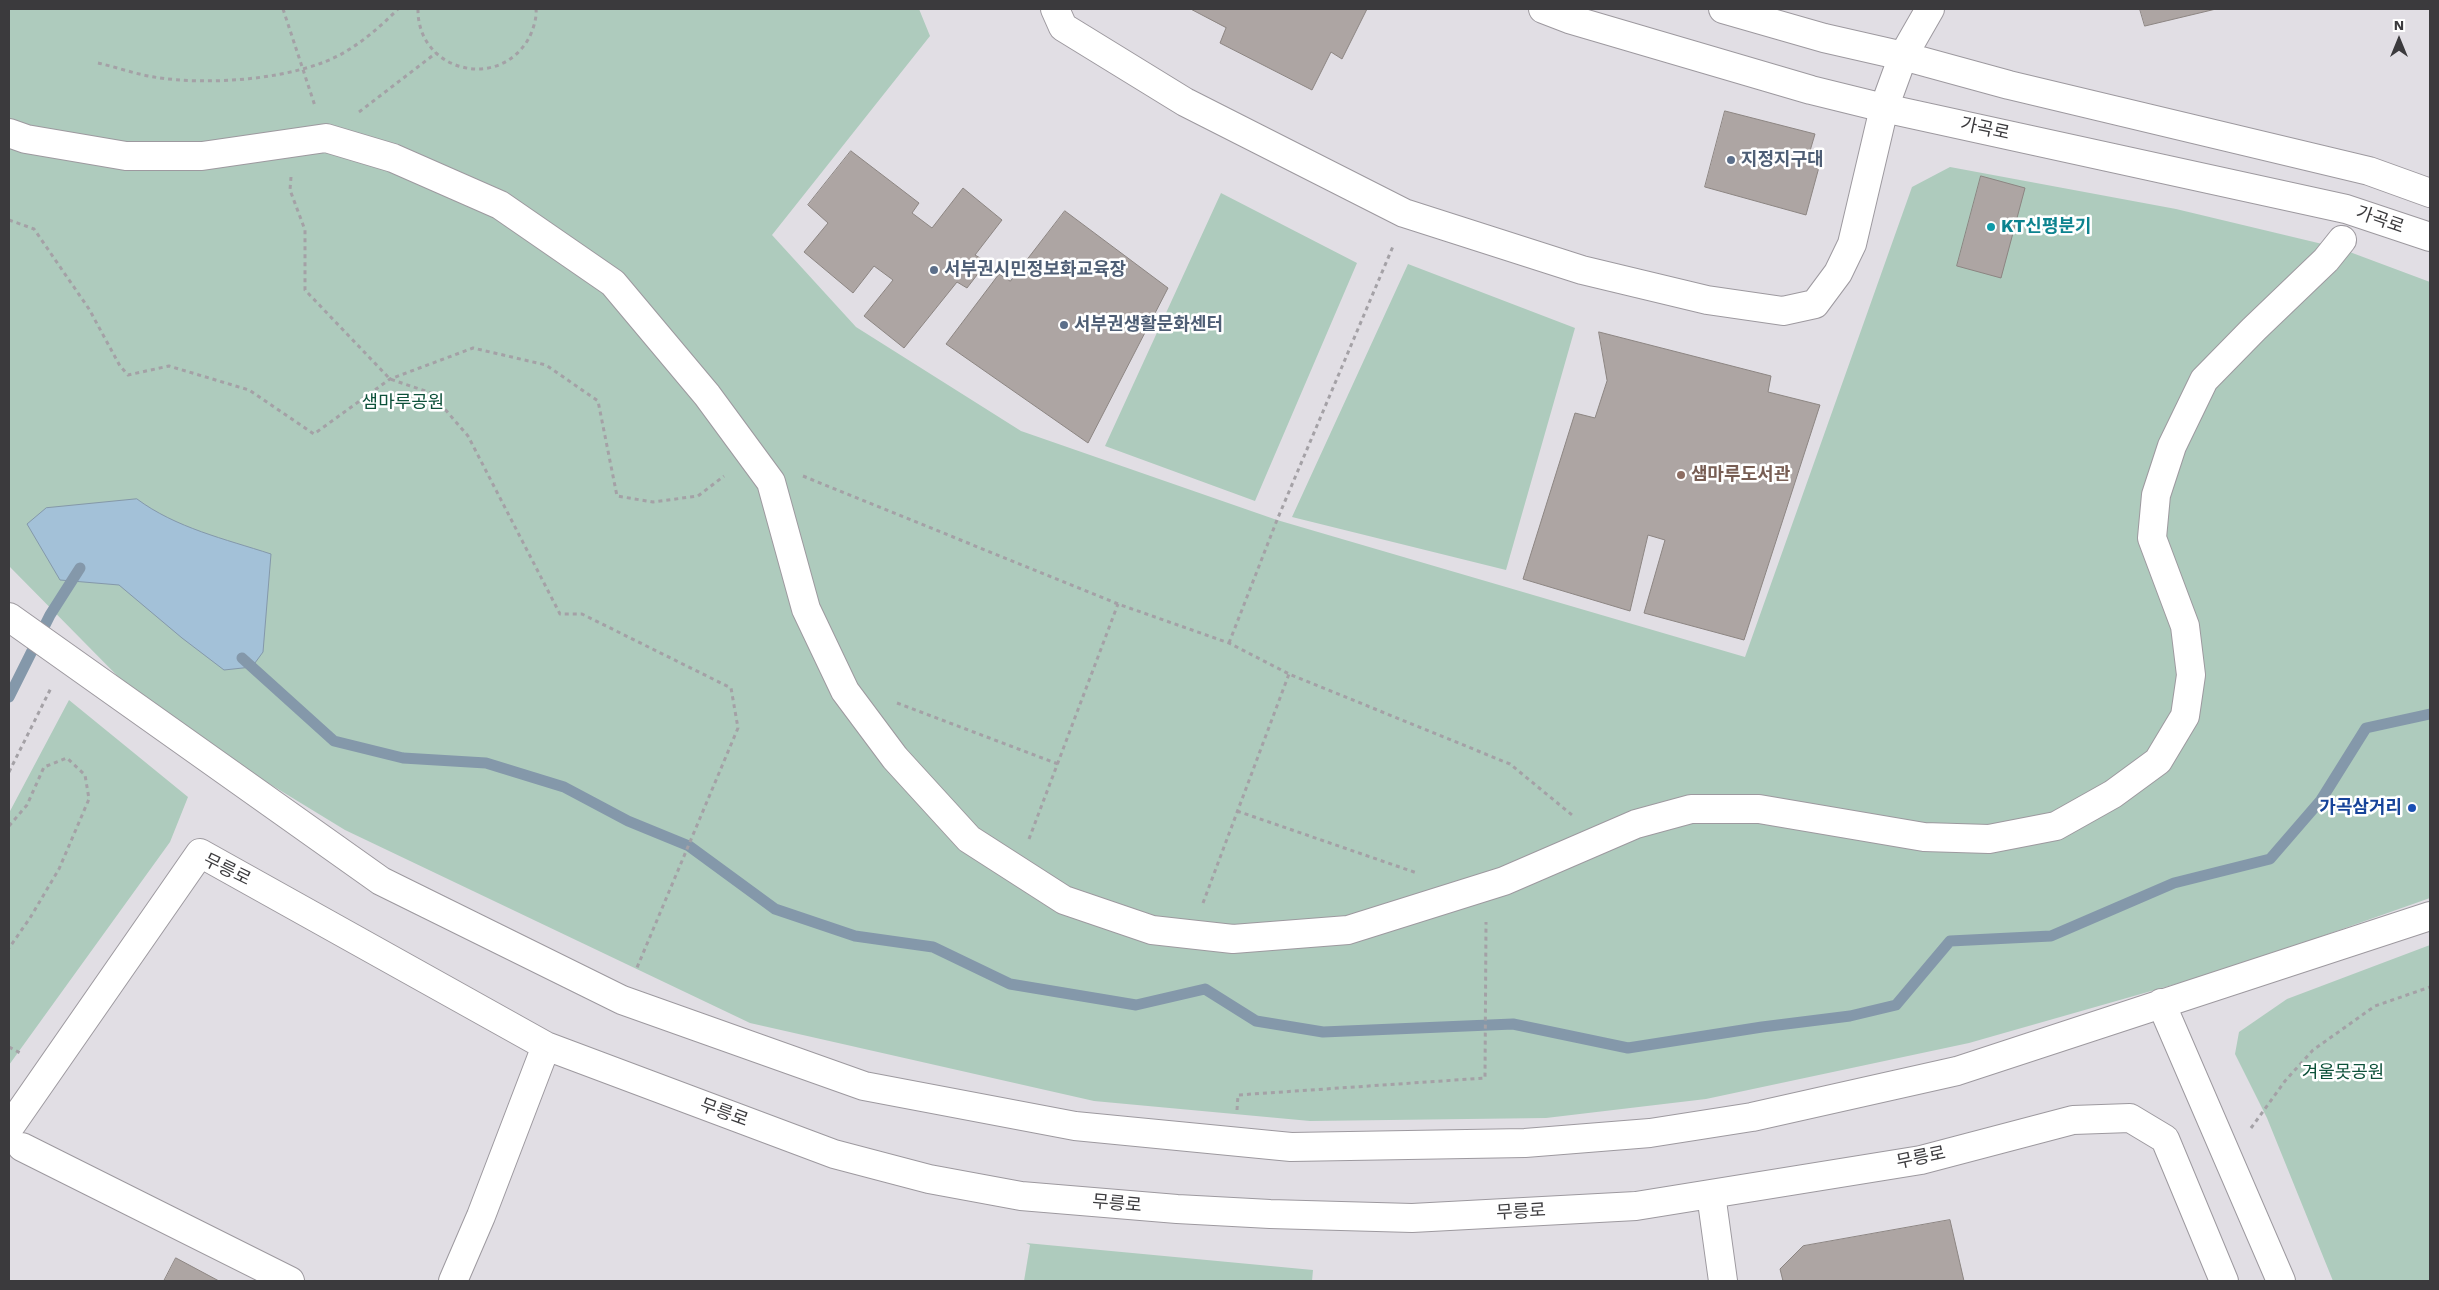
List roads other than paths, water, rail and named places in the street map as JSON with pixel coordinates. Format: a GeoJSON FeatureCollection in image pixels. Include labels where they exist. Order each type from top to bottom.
{"type":"FeatureCollection","features":[{"type":"Feature","properties":{"kind":"street"},"geometry":{"type":"LineString","coordinates":[[1055,9],[1063,27],[1186,102],[1404,213],[1582,270],[1707,300],[1783,311],[1815,304],[1838,273],[1852,244],[1884,108],[1903,56],[1930,9]]}},
{"type":"Feature","properties":{"kind":"street","name":"가곡로"},"geometry":{"type":"LineString","coordinates":[[1543,9],[1569,19],[1803,87],[1884,108],[2346,209],[2430,238]]}},
{"type":"Feature","properties":{"kind":"street"},"geometry":{"type":"LineString","coordinates":[[1723,9],[1824,38],[1903,56],[2009,85],[2369,171],[2430,193]]}},
{"type":"Feature","properties":{"kind":"street"},"geometry":{"type":"LineString","coordinates":[[9,133],[26,139],[126,156],[202,156],[326,138],[393,158],[500,204],[613,283],[707,395],[771,482],[806,609],[845,691],[895,758],[968,839],[1064,900],[1152,930],[1233,939],[1348,930],[1504,881],[1636,824],[1691,809],[1760,809],[1924,837],[1989,839],[2056,826],[2113,794],[2158,761],[2185,716],[2191,675],[2185,626],[2152,538],[2156,495],[2172,446],[2204,380],[2326,260],[2342,240]]}},
{"type":"Feature","properties":{"kind":"street"},"geometry":{"type":"LineString","coordinates":[[9,616],[65,658],[381,881],[622,1000],[864,1086],[1075,1126],[1291,1147],[1525,1143],[1650,1133],[1752,1117],[1958,1071],[2430,916]]}},
{"type":"Feature","properties":{"kind":"street","name":"무릉로"},"geometry":{"type":"LineString","coordinates":[[16,1138],[200,853],[546,1046],[834,1154],[929,1180],[1021,1196],[1177,1210],[1412,1218],[1636,1206],[1921,1160],[2073,1120],[2130,1118],[2166,1140],[2224,1281]]}},
{"type":"Feature","properties":{"kind":"street"},"geometry":{"type":"LineString","coordinates":[[2162,1003],[2281,1281]]}},
{"type":"Feature","properties":{"kind":"street"},"geometry":{"type":"LineString","coordinates":[[453,1281],[481,1216],[546,1046]]}},
{"type":"Feature","properties":{"kind":"street"},"geometry":{"type":"LineString","coordinates":[[16,1138],[290,1281]]}},
{"type":"Feature","properties":{"kind":"street"},"geometry":{"type":"LineString","coordinates":[[1711,1194],[1723,1281]]}},
{"type":"Feature","properties":{"kind":"water"},"geometry":{"type":"Polygon","coordinates":[[[137,499],[168,518],[184,525],[271,554],[263,652],[252,667],[224,670],[182,638],[119,585],[60,580],[27,524],[46,508],[137,499]]]}},
{"type":"Feature","properties":{"kind":"waterway"},"geometry":{"type":"LineString","coordinates":[[9,697],[50,615],[80,568]]}},
{"type":"Feature","properties":{"kind":"waterway"},"geometry":{"type":"LineString","coordinates":[[242,658],[334,741],[403,758],[486,763],[564,787],[628,821],[689,846],[775,909],[855,936],[933,947],[1010,984],[1136,1005],[1205,989],[1256,1021],[1323,1032],[1513,1024],[1628,1048],[1762,1027],[1850,1016],[1896,1005],[1950,941],[2051,936],[2174,883],[2270,859],[2321,800],[2366,728],[2430,714]]}},
{"type":"Feature","properties":{"kind":"place","name":"지정지구대"},"geometry":{"type":"Point","coordinates":[1731,160]}},
{"type":"Feature","properties":{"kind":"place","name":"KT신평분기"},"geometry":{"type":"Point","coordinates":[1991,227]}},
{"type":"Feature","properties":{"kind":"place","name":"서부권시민정보화교육장"},"geometry":{"type":"Point","coordinates":[934,270]}},
{"type":"Feature","properties":{"kind":"place","name":"서부권생활문화센터"},"geometry":{"type":"Point","coordinates":[1064,325]}},
{"type":"Feature","properties":{"kind":"place","name":"샘마루도서관"},"geometry":{"type":"Point","coordinates":[1681,475]}},
{"type":"Feature","properties":{"kind":"place","name":"가곡삼거리"},"geometry":{"type":"Point","coordinates":[2412,808]}},
{"type":"Feature","properties":{"kind":"park label","name":"샘마루공원"},"geometry":{"type":"Point","coordinates":[403,403]}},
{"type":"Feature","properties":{"kind":"park label","name":"겨울못공원"},"geometry":{"type":"Point","coordinates":[2343,1073]}}]}
